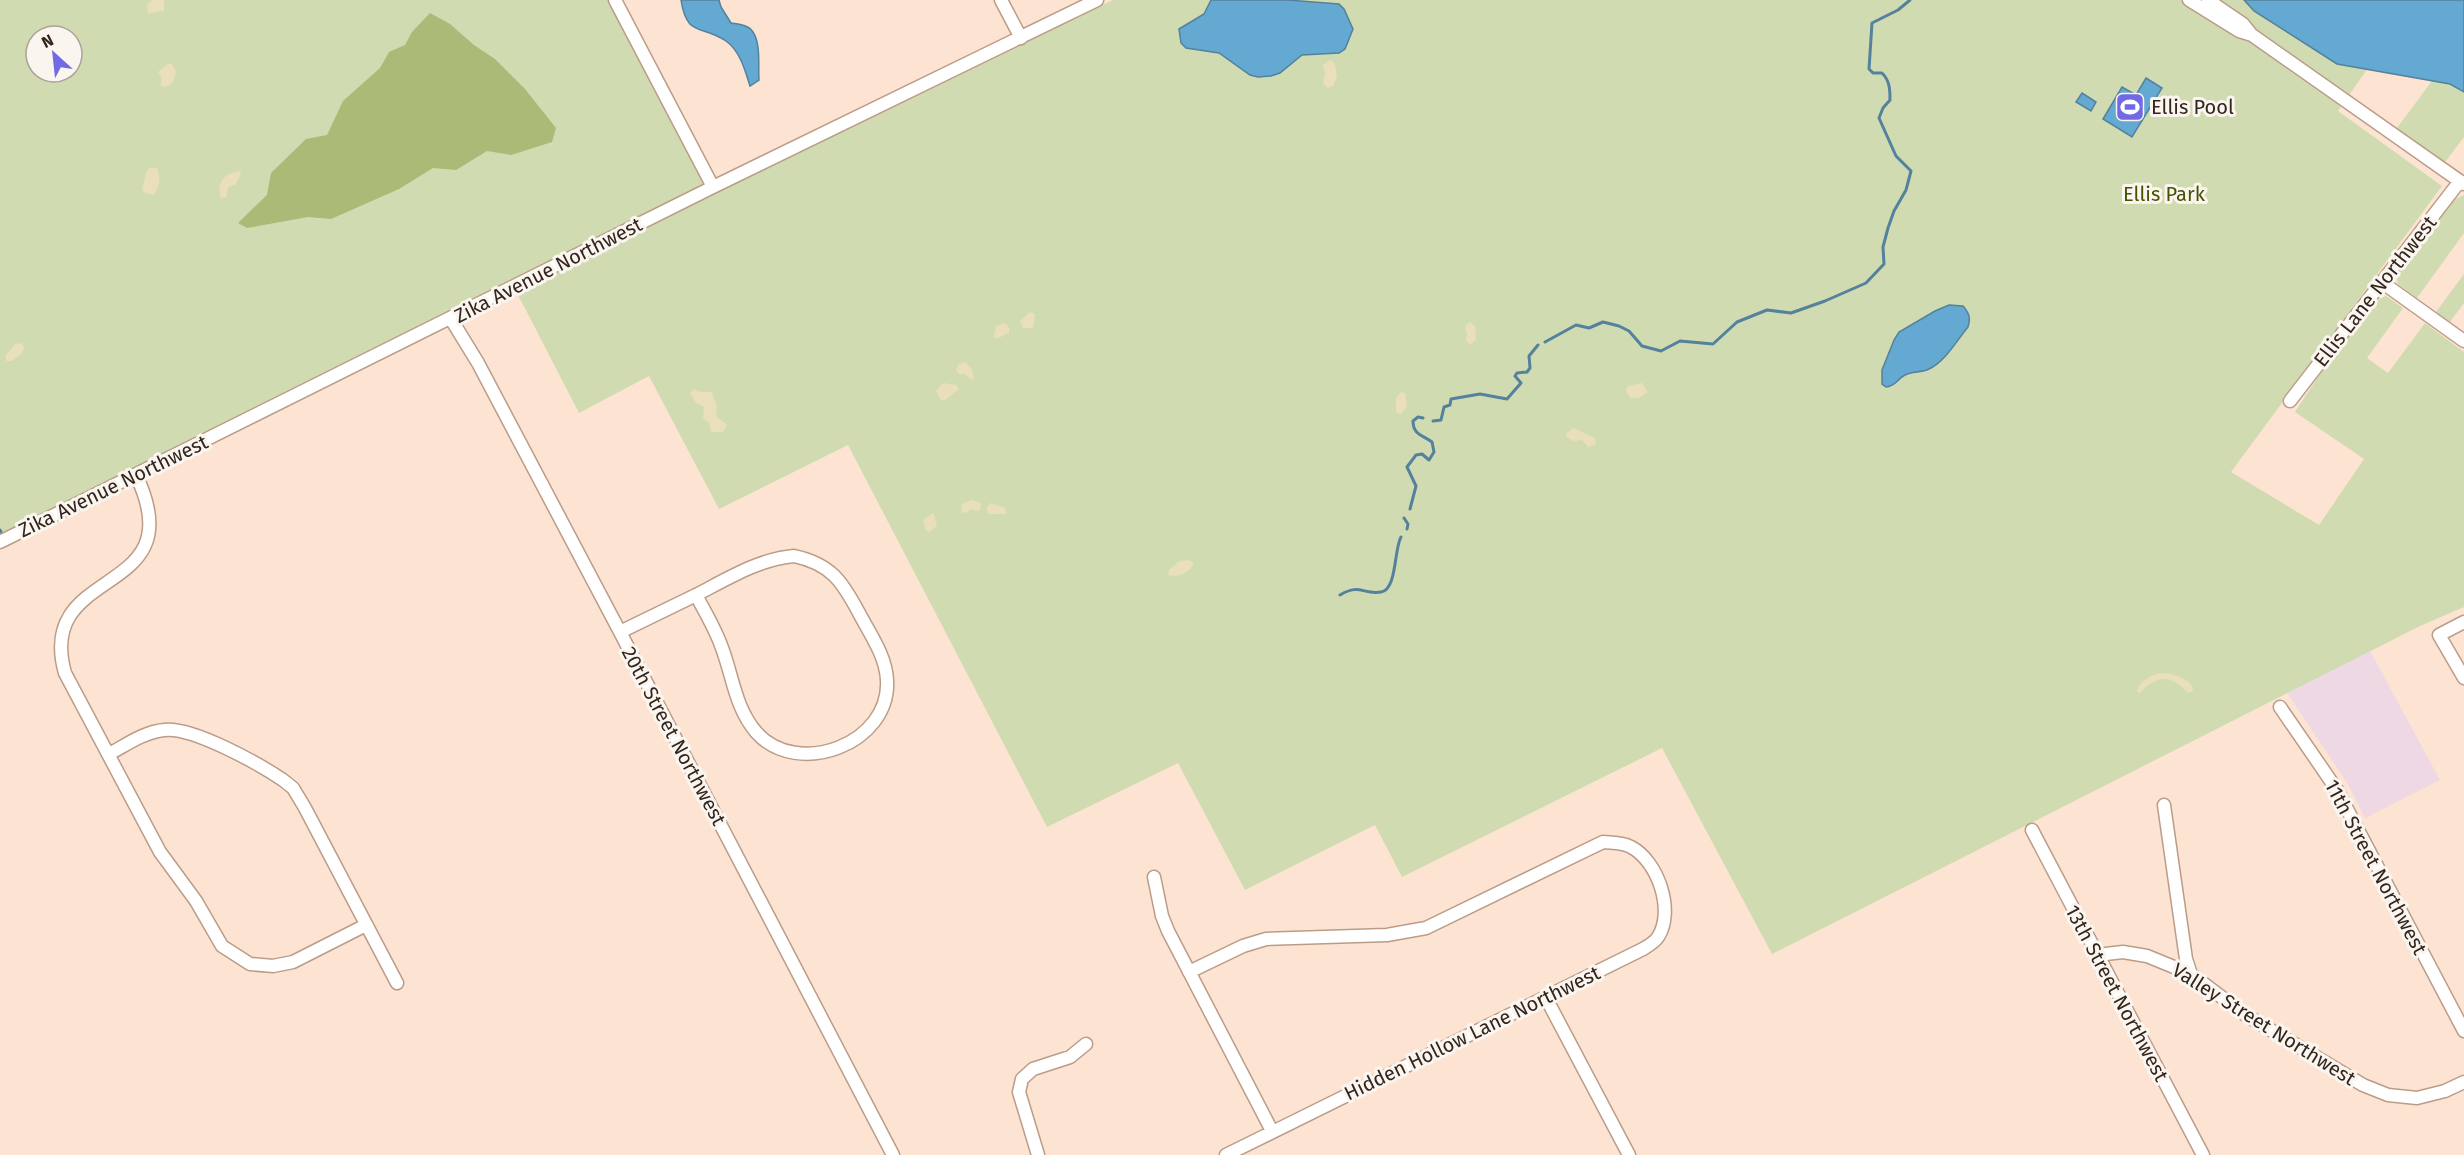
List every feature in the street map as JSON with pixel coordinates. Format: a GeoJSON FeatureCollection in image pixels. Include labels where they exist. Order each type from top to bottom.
{"type":"FeatureCollection","features":[{"type":"Feature","properties":{"kind":"street"},"geometry":{"type":"LineString","coordinates":[[615,0],[713,187]]}},
{"type":"Feature","properties":{"kind":"street"},"geometry":{"type":"LineString","coordinates":[[1001,0],[1021,38]]}},
{"type":"Feature","properties":{"kind":"street","name":"Zika Avenue Northwest"},"geometry":{"type":"LineString","coordinates":[[0,542],[452,319],[713,187],[1097,0]]}},
{"type":"Feature","properties":{"kind":"street"},"geometry":{"type":"LineString","coordinates":[[2189,0],[2239,31],[2252,35]]}},
{"type":"Feature","properties":{"kind":"street"},"geometry":{"type":"LineString","coordinates":[[2208,0],[2243,24],[2252,35],[2462,183]]}},
{"type":"Feature","properties":{"kind":"street","name":"Ellis Lane Northwest"},"geometry":{"type":"LineString","coordinates":[[2290,401],[2462,183]]}},
{"type":"Feature","properties":{"kind":"street"},"geometry":{"type":"LineString","coordinates":[[2383,283],[2464,341]]}},
{"type":"Feature","properties":{"kind":"street","name":"20th Street Northwest"},"geometry":{"type":"LineString","coordinates":[[452,319],[478,363],[620,632],[888,1153]]}},
{"type":"Feature","properties":{"kind":"street"},"geometry":{"type":"LineString","coordinates":[[136,475],[145,494],[151,516],[148,538],[138,559],[81,601],[69,615],[62,633],[61,652],[65,673],[160,852],[196,902],[214,936],[230,953],[250,964],[283,965],[366,925]]}},
{"type":"Feature","properties":{"kind":"street"},"geometry":{"type":"LineString","coordinates":[[620,632],[763,562],[779,557],[794,556],[808,559],[833,572],[849,594],[881,654],[887,682],[885,698],[872,723],[849,743],[815,755],[781,751],[768,743],[747,719],[735,696],[722,647],[696,595]]}},
{"type":"Feature","properties":{"kind":"street"},"geometry":{"type":"LineString","coordinates":[[2464,622],[2439,635],[2464,678]]}},
{"type":"Feature","properties":{"kind":"street","name":"11th Street Northwest"},"geometry":{"type":"LineString","coordinates":[[2280,707],[2337,790],[2464,1031]]}},
{"type":"Feature","properties":{"kind":"street"},"geometry":{"type":"LineString","coordinates":[[109,754],[145,735],[165,729],[184,731],[202,737],[283,780],[300,798],[397,983]]}},
{"type":"Feature","properties":{"kind":"street"},"geometry":{"type":"LineString","coordinates":[[2164,805],[2186,959],[2191,974]]}},
{"type":"Feature","properties":{"kind":"street","name":"13th Street Northwest"},"geometry":{"type":"LineString","coordinates":[[2032,830],[2203,1155]]}},
{"type":"Feature","properties":{"kind":"street","name":"Hidden Hollow Lane Northwest"},"geometry":{"type":"LineString","coordinates":[[1189,972],[1244,946],[1266,939],[1387,935],[1426,928],[1604,842],[1624,843],[1642,854],[1664,896],[1666,911],[1664,924],[1657,939],[1643,949],[1226,1155]]}},
{"type":"Feature","properties":{"kind":"street"},"geometry":{"type":"LineString","coordinates":[[1154,877],[1162,916],[1272,1131]]}},
{"type":"Feature","properties":{"kind":"street","name":"Valley Street Northwest"},"geometry":{"type":"LineString","coordinates":[[2097,955],[2122,952],[2147,956],[2191,974],[2244,1014],[2371,1089],[2388,1095],[2417,1098],[2445,1091],[2464,1082]]}},
{"type":"Feature","properties":{"kind":"street"},"geometry":{"type":"LineString","coordinates":[[1546,998],[1629,1155]]}},
{"type":"Feature","properties":{"kind":"street"},"geometry":{"type":"LineString","coordinates":[[1038,1155],[1019,1085],[1033,1069],[1070,1057],[1086,1044]]}},
{"type":"Feature","properties":{"kind":"shaded area"},"geometry":{"type":"Polygon","coordinates":[[[2370,651],[2440,780],[2365,818],[2348,784],[2287,693],[2370,651]]]}},
{"type":"Feature","properties":{"kind":"green space","name":"Ellis Park"},"geometry":{"type":"Polygon","coordinates":[[[0,0],[615,0],[713,187],[1113,0],[2244,0],[2254,11],[2337,64],[2368,68],[2338,111],[2442,186],[2231,472],[2319,525],[2364,459],[2295,412],[2353,328],[2377,301],[2386,296],[2403,308],[2367,358],[2388,373],[2425,323],[2464,352],[2464,607],[2420,626],[1772,954],[1662,748],[1402,877],[1375,825],[1245,890],[1178,763],[1047,827],[848,445],[719,509],[649,376],[579,413],[514,287],[0,542],[0,0]]]}},
{"type":"Feature","properties":{"kind":"green space"},"geometry":{"type":"Polygon","coordinates":[[[430,13],[450,24],[474,45],[495,59],[525,89],[556,128],[552,142],[511,155],[487,151],[456,170],[433,168],[399,189],[331,219],[308,217],[247,228],[238,223],[267,195],[271,173],[306,139],[327,135],[343,101],[380,68],[389,52],[405,45],[412,32],[430,13]]]}},
{"type":"Feature","properties":{"kind":"green space"},"geometry":{"type":"Polygon","coordinates":[[[2432,81],[2450,84],[2464,92],[2464,137],[2445,162],[2397,128],[2432,81]]]}},
{"type":"Feature","properties":{"kind":"green space"},"geometry":{"type":"Polygon","coordinates":[[[2464,195],[2464,233],[2417,298],[2398,284],[2396,275],[2453,200],[2464,195]]]}},
{"type":"Feature","properties":{"kind":"green space"},"geometry":{"type":"Polygon","coordinates":[[[2464,274],[2464,303],[2450,322],[2436,312],[2464,274]]]}},
{"type":"Feature","properties":{"kind":"sand"},"geometry":{"type":"Polygon","coordinates":[[[152,0],[164,0],[164,11],[148,13],[147,4],[152,0]]]}},
{"type":"Feature","properties":{"kind":"sand"},"geometry":{"type":"Polygon","coordinates":[[[1330,60],[1335,64],[1337,77],[1333,86],[1327,88],[1323,83],[1325,74],[1323,65],[1330,60]]]}},
{"type":"Feature","properties":{"kind":"sand"},"geometry":{"type":"Polygon","coordinates":[[[168,64],[172,64],[176,72],[172,84],[165,87],[160,85],[162,79],[158,72],[168,64]]]}},
{"type":"Feature","properties":{"kind":"sand"},"geometry":{"type":"Polygon","coordinates":[[[157,168],[159,175],[158,186],[153,195],[143,192],[142,189],[147,170],[157,168]]]}},
{"type":"Feature","properties":{"kind":"sand"},"geometry":{"type":"Polygon","coordinates":[[[239,171],[241,174],[235,185],[228,187],[226,198],[221,198],[222,180],[225,176],[239,171]]]}},
{"type":"Feature","properties":{"kind":"sand"},"geometry":{"type":"Polygon","coordinates":[[[1030,312],[1035,314],[1033,328],[1023,328],[1020,321],[1030,312]]]}},
{"type":"Feature","properties":{"kind":"sand"},"geometry":{"type":"Polygon","coordinates":[[[1470,322],[1475,326],[1476,339],[1470,345],[1466,340],[1465,326],[1470,322]]]}},
{"type":"Feature","properties":{"kind":"sand"},"geometry":{"type":"Polygon","coordinates":[[[1005,323],[1009,328],[1009,333],[996,339],[994,336],[996,326],[1005,323]]]}},
{"type":"Feature","properties":{"kind":"sand"},"geometry":{"type":"Polygon","coordinates":[[[22,343],[24,347],[22,353],[12,361],[6,361],[6,355],[15,344],[22,343]]]}},
{"type":"Feature","properties":{"kind":"sand"},"geometry":{"type":"Polygon","coordinates":[[[965,362],[971,368],[974,376],[972,380],[965,374],[959,374],[956,370],[959,364],[965,362]]]}},
{"type":"Feature","properties":{"kind":"sand"},"geometry":{"type":"Polygon","coordinates":[[[943,383],[956,385],[959,389],[944,401],[940,399],[936,391],[943,383]]]}},
{"type":"Feature","properties":{"kind":"sand"},"geometry":{"type":"Polygon","coordinates":[[[1642,383],[1648,392],[1638,398],[1630,398],[1626,390],[1628,386],[1642,383]]]}},
{"type":"Feature","properties":{"kind":"sand"},"geometry":{"type":"Polygon","coordinates":[[[693,389],[700,392],[712,392],[717,407],[716,416],[727,425],[723,432],[711,432],[709,423],[703,418],[704,407],[695,402],[690,393],[693,389]]]}},
{"type":"Feature","properties":{"kind":"sand"},"geometry":{"type":"Polygon","coordinates":[[[1401,392],[1405,393],[1407,407],[1400,414],[1396,412],[1396,398],[1401,392]]]}},
{"type":"Feature","properties":{"kind":"sand"},"geometry":{"type":"Polygon","coordinates":[[[1573,428],[1595,438],[1596,444],[1588,447],[1582,440],[1574,441],[1567,437],[1566,434],[1573,428]]]}},
{"type":"Feature","properties":{"kind":"sand"},"geometry":{"type":"Polygon","coordinates":[[[971,500],[980,503],[981,509],[962,512],[961,505],[971,500]]]}},
{"type":"Feature","properties":{"kind":"sand"},"geometry":{"type":"Polygon","coordinates":[[[990,503],[1005,508],[1006,514],[989,514],[986,509],[990,503]]]}},
{"type":"Feature","properties":{"kind":"sand"},"geometry":{"type":"Polygon","coordinates":[[[934,514],[937,526],[929,532],[923,520],[934,514]]]}},
{"type":"Feature","properties":{"kind":"sand"},"geometry":{"type":"Polygon","coordinates":[[[1188,560],[1194,563],[1186,572],[1176,576],[1168,575],[1169,570],[1179,561],[1188,560]]]}},
{"type":"Feature","properties":{"kind":"sand"},"geometry":{"type":"Polygon","coordinates":[[[2162,673],[2182,678],[2192,686],[2193,691],[2188,693],[2176,683],[2164,679],[2153,682],[2140,693],[2137,692],[2146,679],[2162,673]]]}},
{"type":"Feature","properties":{"kind":"water"},"geometry":{"type":"Polygon","coordinates":[[[681,0],[719,0],[731,23],[743,25],[751,30],[756,37],[758,49],[759,80],[750,86],[741,61],[731,45],[691,25],[687,20],[681,0]]]}},
{"type":"Feature","properties":{"kind":"water"},"geometry":{"type":"Polygon","coordinates":[[[1211,0],[1288,0],[1339,4],[1344,9],[1353,29],[1345,49],[1339,53],[1302,55],[1280,73],[1258,77],[1250,75],[1219,53],[1186,48],[1181,43],[1179,29],[1204,14],[1211,0]]]}},
{"type":"Feature","properties":{"kind":"water"},"geometry":{"type":"Polygon","coordinates":[[[2244,0],[2464,0],[2464,92],[2450,84],[2337,64],[2254,11],[2244,0]]]}},
{"type":"Feature","properties":{"kind":"water","name":"Ellis Pool"},"geometry":{"type":"Polygon","coordinates":[[[2146,78],[2162,88],[2132,137],[2103,119],[2122,87],[2136,95],[2146,78]]]}},
{"type":"Feature","properties":{"kind":"water"},"geometry":{"type":"Polygon","coordinates":[[[2082,93],[2096,102],[2091,111],[2076,102],[2082,93]]]}},
{"type":"Feature","properties":{"kind":"water"},"geometry":{"type":"Polygon","coordinates":[[[1949,305],[1963,306],[1968,313],[1969,321],[1968,327],[1945,356],[1929,369],[1905,375],[1886,387],[1882,384],[1882,370],[1899,332],[1949,305]]]}},
{"type":"Feature","properties":{"kind":"waterway"},"geometry":{"type":"LineString","coordinates":[[1545,342],[1576,325],[1589,328],[1603,322],[1629,331],[1642,346],[1661,351],[1680,341],[1713,344],[1737,322],[1767,310],[1791,313],[1866,283],[1884,264],[1883,247],[1888,228],[1894,211],[1906,190],[1911,171],[1896,156],[1879,118],[1883,108],[1890,100],[1890,93],[1885,76],[1882,73],[1873,73],[1869,69],[1872,23],[1898,10],[1910,0]]}},
{"type":"Feature","properties":{"kind":"waterway"},"geometry":{"type":"LineString","coordinates":[[1433,421],[1441,420],[1444,407],[1450,405],[1451,399],[1480,394],[1507,399],[1521,383],[1515,376],[1517,373],[1527,372],[1530,368],[1529,356],[1538,345]]}},
{"type":"Feature","properties":{"kind":"waterway"},"geometry":{"type":"LineString","coordinates":[[1410,509],[1416,486],[1407,467],[1416,455],[1422,454],[1429,460],[1434,452],[1432,442],[1419,434],[1413,426],[1413,421],[1418,417],[1423,418]]}},
{"type":"Feature","properties":{"kind":"waterway"},"geometry":{"type":"LineString","coordinates":[[1404,518],[1408,524],[1407,529]]}},
{"type":"Feature","properties":{"kind":"waterway"},"geometry":{"type":"LineString","coordinates":[[1340,595],[1352,590],[1375,592],[1386,590],[1393,577],[1401,537]]}},
{"type":"Feature","properties":{"kind":"place","name":"Ellis Pool"},"geometry":{"type":"Point","coordinates":[2130,107]}}]}
